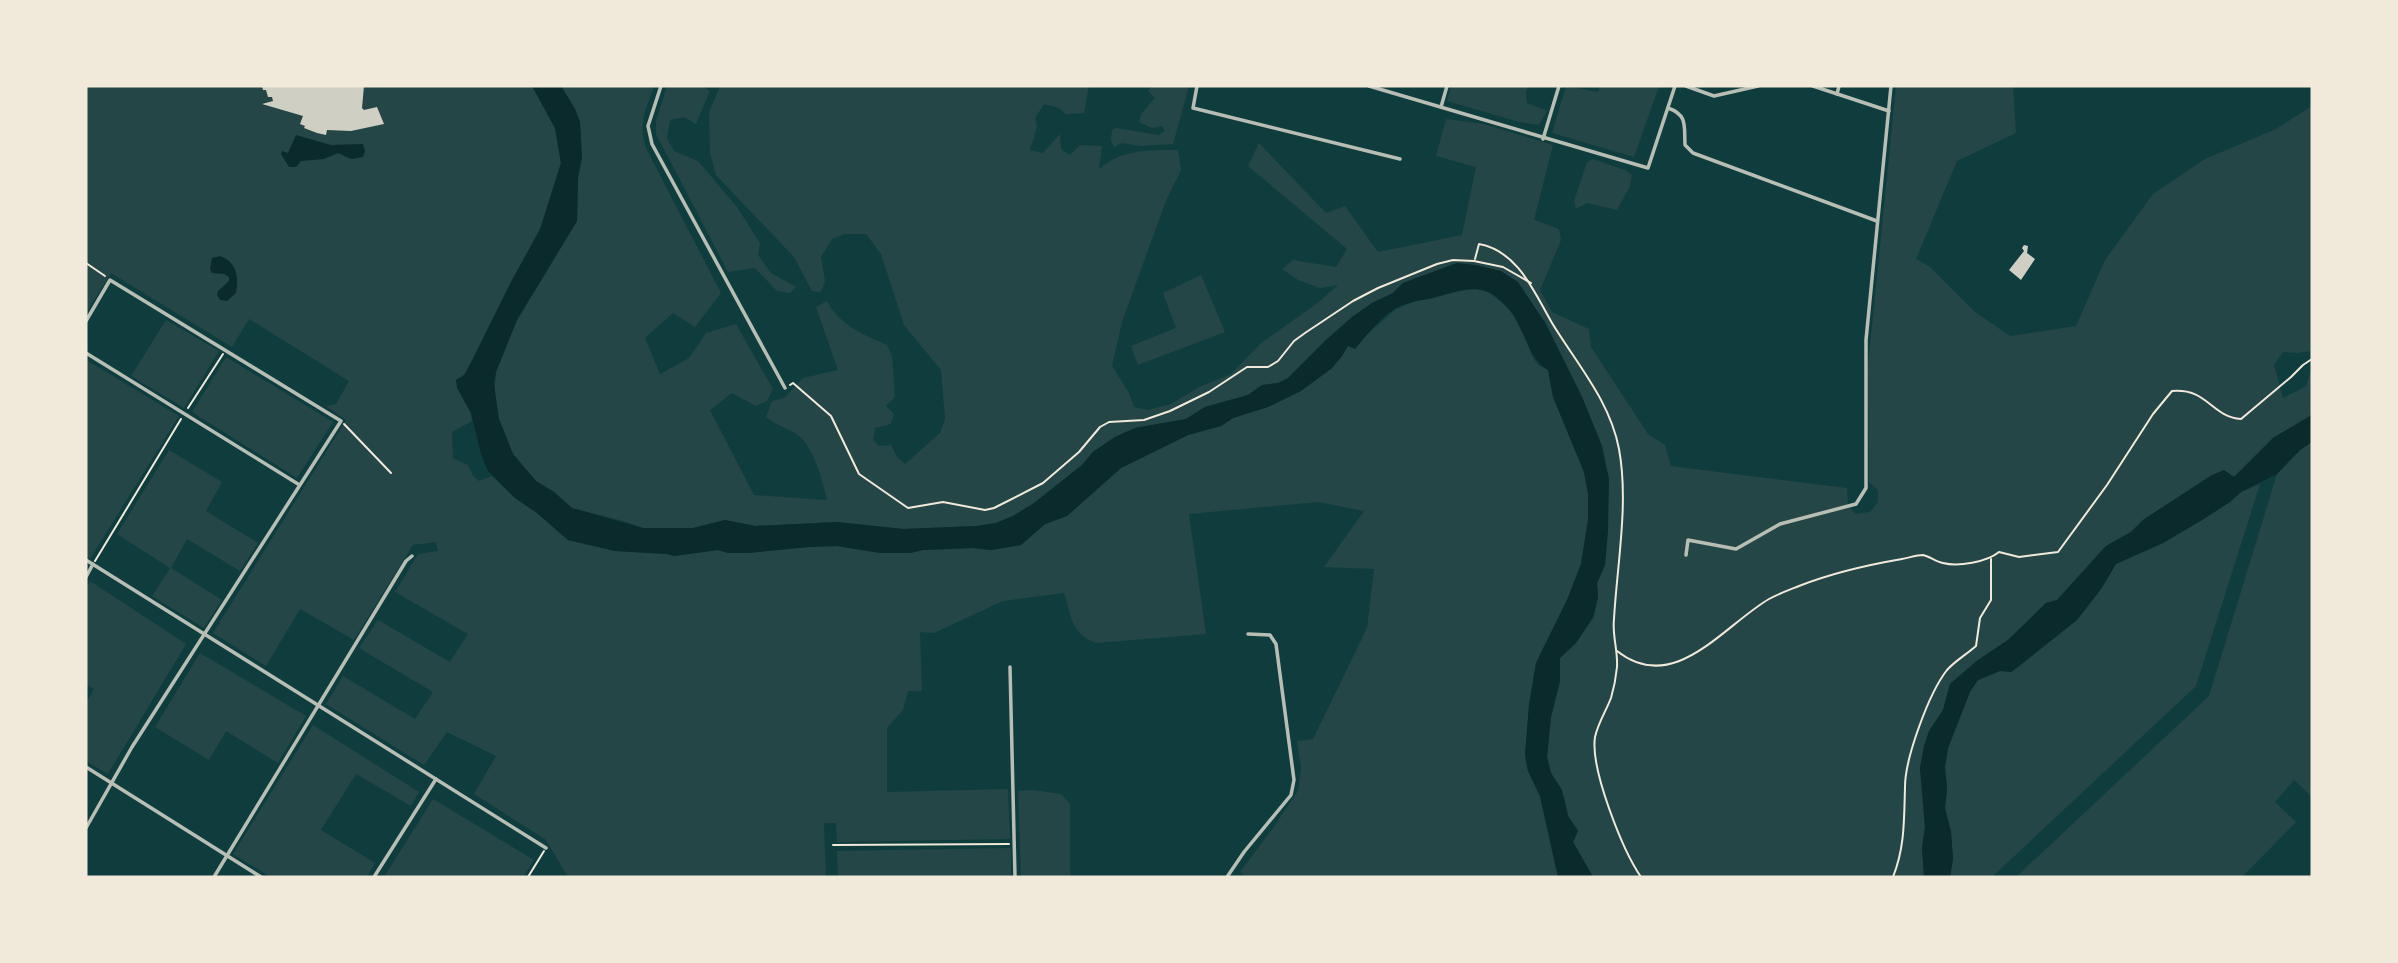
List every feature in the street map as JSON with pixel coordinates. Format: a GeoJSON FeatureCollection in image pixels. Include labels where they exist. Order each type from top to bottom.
{"type":"FeatureCollection","features":[{"type":"Feature","properties":{"kind":"street"},"geometry":{"type":"LineString","coordinates":[[661,86],[648,125],[652,144],[785,388]]}},
{"type":"Feature","properties":{"kind":"street"},"geometry":{"type":"LineString","coordinates":[[1197,86],[1193,108],[1401,159]]}},
{"type":"Feature","properties":{"kind":"street"},"geometry":{"type":"LineString","coordinates":[[1369,86],[1648,168],[1670,109],[1675,86]]}},
{"type":"Feature","properties":{"kind":"street"},"geometry":{"type":"LineString","coordinates":[[1441,107],[1447,86]]}},
{"type":"Feature","properties":{"kind":"street"},"geometry":{"type":"LineString","coordinates":[[1543,139],[1559,86]]}},
{"type":"Feature","properties":{"kind":"street"},"geometry":{"type":"LineString","coordinates":[[1686,86],[1714,96],[1758,86]]}},
{"type":"Feature","properties":{"kind":"street"},"geometry":{"type":"LineString","coordinates":[[1813,86],[1889,111]]}},
{"type":"Feature","properties":{"kind":"street"},"geometry":{"type":"LineString","coordinates":[[1837,94],[1839,86]]}},
{"type":"Feature","properties":{"kind":"street"},"geometry":{"type":"LineString","coordinates":[[1686,555],[1688,540],[1736,549],[1780,524],[1856,504],[1864,494],[1864,365],[1892,86]]}},
{"type":"Feature","properties":{"kind":"street"},"geometry":{"type":"LineString","coordinates":[[1670,109],[1679,112],[1684,119],[1685,145],[1693,153],[1877,221]]}},
{"type":"Feature","properties":{"kind":"street"},"geometry":{"type":"LineString","coordinates":[[86,321],[110,280],[341,421],[132,747],[86,828]]}},
{"type":"Feature","properties":{"kind":"street"},"geometry":{"type":"LineString","coordinates":[[86,353],[299,485]]}},
{"type":"Feature","properties":{"kind":"street"},"geometry":{"type":"LineString","coordinates":[[214,877],[412,556]]}},
{"type":"Feature","properties":{"kind":"street"},"geometry":{"type":"LineString","coordinates":[[86,560],[545,848]]}},
{"type":"Feature","properties":{"kind":"street"},"geometry":{"type":"LineString","coordinates":[[86,577],[93,565]]}},
{"type":"Feature","properties":{"kind":"street"},"geometry":{"type":"LineString","coordinates":[[1227,877],[1291,795],[1294,779],[1276,644],[1270,635],[1248,634]]}},
{"type":"Feature","properties":{"kind":"street"},"geometry":{"type":"LineString","coordinates":[[1010,667],[1015,877]]}},
{"type":"Feature","properties":{"kind":"street"},"geometry":{"type":"LineString","coordinates":[[86,767],[261,877]]}},
{"type":"Feature","properties":{"kind":"street"},"geometry":{"type":"LineString","coordinates":[[374,877],[436,779]]}},
{"type":"Feature","properties":{"kind":"path"},"geometry":{"type":"LineString","coordinates":[[1474,261],[1479,244],[1492,247],[1508,258],[1531,283],[1552,323],[1602,400],[1619,448],[1622,504],[1613,621],[1616,651],[1612,696],[1595,735],[1596,758],[1614,823],[1641,877]]}},
{"type":"Feature","properties":{"kind":"path"},"geometry":{"type":"LineString","coordinates":[[793,383],[831,416],[864,480],[908,508],[943,502],[985,510],[1043,483],[1079,452],[1100,427],[1109,422],[1144,419],[1188,404],[1247,366],[1268,367],[1278,361],[1294,341],[1305,333],[1378,288],[1453,260],[1503,267],[1531,283]]}},
{"type":"Feature","properties":{"kind":"path"},"geometry":{"type":"LineString","coordinates":[[86,263],[110,280]]}},
{"type":"Feature","properties":{"kind":"path"},"geometry":{"type":"LineString","coordinates":[[93,565],[225,349]]}},
{"type":"Feature","properties":{"kind":"path"},"geometry":{"type":"LineString","coordinates":[[1616,651],[1630,662],[1646,666],[1666,665],[1690,657],[1732,629],[1768,600],[1801,585],[1866,566],[1924,555],[1947,565],[1992,558],[1999,552],[2019,557],[2058,552],[2107,485],[2152,414],[2172,391],[2194,392],[2220,413],[2241,419],[2312,359]]}},
{"type":"Feature","properties":{"kind":"path"},"geometry":{"type":"LineString","coordinates":[[341,421],[391,473]]}},
{"type":"Feature","properties":{"kind":"path"},"geometry":{"type":"LineString","coordinates":[[1893,877],[1903,845],[1905,784],[1916,737],[1933,691],[1949,668],[1976,646],[1980,618],[1991,600],[1992,558]]}},
{"type":"Feature","properties":{"kind":"path"},"geometry":{"type":"LineString","coordinates":[[833,845],[1014,844]]}},
{"type":"Feature","properties":{"kind":"path"},"geometry":{"type":"LineString","coordinates":[[528,877],[545,848]]}},
{"type":"Feature","properties":{"kind":"shaded area"},"geometry":{"type":"Polygon","coordinates":[[[86,86],[532,86],[555,128],[561,163],[541,229],[458,388],[471,413],[472,421],[452,432],[453,458],[468,465],[473,476],[479,481],[492,476],[568,540],[615,551],[674,556],[718,550],[748,553],[837,546],[880,553],[910,553],[973,548],[991,550],[1021,545],[1045,524],[1067,516],[1121,468],[1188,435],[1221,426],[1233,418],[1268,407],[1301,391],[1332,368],[1348,345],[1369,333],[1396,309],[1463,289],[1490,293],[1511,311],[1532,356],[1538,365],[1548,370],[1553,397],[1584,472],[1588,493],[1588,520],[1581,564],[1567,600],[1536,663],[1525,755],[1528,771],[1540,796],[1558,877],[1246,877],[1240,872],[1298,791],[1301,768],[1297,741],[1313,739],[1367,628],[1374,569],[1324,567],[1364,511],[1318,502],[1189,514],[1206,634],[1096,643],[1087,639],[1077,629],[1064,593],[1003,601],[934,633],[920,632],[922,691],[908,691],[903,710],[887,728],[887,792],[1008,789],[1010,839],[837,842],[836,823],[824,823],[826,877],[568,877],[546,840],[474,794],[496,756],[447,732],[424,765],[326,704],[343,676],[415,719],[433,692],[359,648],[378,620],[450,662],[468,634],[395,592],[418,554],[438,551],[436,542],[413,545],[354,640],[300,609],[266,666],[213,633],[346,420],[326,406],[336,404],[349,381],[249,319],[232,347],[111,273],[86,313],[86,86]]]}},
{"type":"Feature","properties":{"kind":"shaded area"},"geometry":{"type":"Polygon","coordinates":[[[532,86],[561,86],[580,122],[582,157],[578,178],[577,221],[517,320],[496,372],[494,384],[499,419],[513,454],[536,481],[572,508],[643,528],[693,528],[725,520],[755,526],[837,522],[903,529],[996,523],[1034,503],[1082,465],[1093,452],[1115,437],[1135,428],[1186,419],[1205,407],[1248,395],[1262,385],[1278,383],[1288,378],[1352,317],[1393,293],[1403,283],[1457,263],[1501,271],[1518,282],[1544,321],[1582,397],[1602,446],[1609,479],[1605,565],[1597,583],[1598,597],[1593,617],[1576,643],[1560,658],[1560,681],[1551,717],[1547,757],[1551,773],[1562,790],[1568,816],[1578,831],[1573,842],[1593,877],[1558,877],[1540,796],[1528,771],[1525,755],[1536,663],[1567,600],[1581,564],[1588,520],[1588,493],[1584,472],[1553,397],[1548,370],[1535,359],[1511,312],[1492,294],[1482,290],[1463,290],[1397,308],[1378,323],[1355,349],[1348,346],[1332,368],[1301,391],[1268,407],[1233,418],[1221,426],[1188,435],[1121,468],[1067,516],[1045,524],[1021,545],[991,550],[973,548],[910,553],[880,553],[837,546],[748,553],[718,550],[674,556],[615,551],[568,540],[515,498],[488,471],[471,413],[457,388],[456,380],[464,375],[472,361],[540,229],[561,163],[555,128],[532,86]]]}},
{"type":"Feature","properties":{"kind":"shaded area"},"geometry":{"type":"Polygon","coordinates":[[[561,86],[654,86],[643,125],[644,141],[721,293],[695,327],[673,313],[645,338],[660,374],[689,358],[706,333],[736,324],[773,389],[767,401],[756,406],[732,393],[710,410],[754,495],[827,500],[818,467],[806,443],[797,434],[766,417],[772,401],[784,398],[803,378],[838,370],[816,307],[827,301],[845,323],[887,345],[892,356],[895,397],[886,406],[894,414],[891,424],[875,428],[873,440],[879,446],[891,445],[897,457],[905,464],[940,433],[945,419],[941,370],[904,325],[881,254],[866,234],[845,234],[832,239],[821,257],[825,281],[821,292],[812,291],[794,257],[716,175],[710,153],[709,113],[720,86],[1089,86],[1084,113],[1066,114],[1059,108],[1044,104],[1035,118],[1037,127],[1030,150],[1043,153],[1060,134],[1061,149],[1070,155],[1080,145],[1102,146],[1099,169],[1127,154],[1178,150],[1181,170],[1165,203],[1122,322],[1112,366],[1129,393],[1134,407],[1148,410],[1171,404],[1199,387],[1231,374],[1261,343],[1319,302],[1338,285],[1320,288],[1298,280],[1282,269],[1293,260],[1336,267],[1347,249],[1248,166],[1259,143],[1326,213],[1345,206],[1378,252],[1462,235],[1476,167],[1436,156],[1446,119],[1484,124],[1553,145],[1534,220],[1559,229],[1561,240],[1540,290],[1552,312],[1589,329],[1591,347],[1648,434],[1665,445],[1671,466],[1847,488],[1848,506],[1856,514],[1870,512],[1878,502],[1878,490],[1869,482],[1868,366],[1896,86],[2013,86],[2016,133],[1957,161],[1916,259],[1929,266],[1975,312],[2010,336],[2076,326],[2105,260],[2153,194],[2205,159],[2276,129],[2312,106],[2312,351],[2283,352],[2274,365],[2283,398],[2306,386],[2312,367],[2312,412],[2310,416],[2273,438],[2234,477],[2212,475],[2143,520],[2131,532],[2106,546],[2057,600],[2046,603],[2008,640],[1978,660],[1950,684],[1943,710],[1929,731],[1920,768],[1925,827],[1922,847],[1924,877],[1593,877],[1573,842],[1578,830],[1568,816],[1565,800],[1551,773],[1547,757],[1551,717],[1560,681],[1560,657],[1576,643],[1594,617],[1598,597],[1597,583],[1605,565],[1608,530],[1602,446],[1582,397],[1545,321],[1457,263],[1403,283],[1393,293],[1372,303],[1327,339],[1288,378],[1278,383],[1262,385],[1248,395],[1205,407],[1186,419],[1135,428],[1115,437],[1093,452],[1082,465],[1034,503],[996,523],[903,529],[837,522],[755,526],[725,520],[693,528],[643,528],[572,508],[554,492],[536,482],[513,454],[494,398],[496,372],[517,320],[577,221],[578,178],[582,157],[580,122],[561,86]]]}},
{"type":"Feature","properties":{"kind":"shaded area"},"geometry":{"type":"Polygon","coordinates":[[[667,86],[703,86],[710,91],[696,124],[684,117],[670,120],[667,138],[674,151],[698,161],[737,207],[760,243],[758,255],[771,273],[796,287],[790,293],[777,291],[755,268],[728,272],[656,134],[656,121],[667,86]]]}},
{"type":"Feature","properties":{"kind":"shaded area"},"geometry":{"type":"Polygon","coordinates":[[[1152,86],[1189,86],[1173,144],[1140,146],[1122,143],[1114,147],[1111,140],[1112,130],[1116,128],[1159,135],[1165,131],[1162,126],[1152,128],[1139,122],[1141,114],[1155,98],[1148,91],[1152,86]]]}},
{"type":"Feature","properties":{"kind":"shaded area"},"geometry":{"type":"Polygon","coordinates":[[[1451,86],[1529,86],[1526,91],[1527,103],[1547,111],[1539,125],[1519,122],[1447,101],[1451,86]]]}},
{"type":"Feature","properties":{"kind":"shaded area"},"geometry":{"type":"Polygon","coordinates":[[[1566,86],[1598,92],[1600,86],[1659,86],[1634,157],[1552,133],[1566,86]]]}},
{"type":"Feature","properties":{"kind":"shaded area"},"geometry":{"type":"Polygon","coordinates":[[[296,135],[331,145],[363,144],[365,151],[363,157],[351,159],[338,153],[324,159],[301,161],[296,167],[289,167],[281,154],[282,151],[288,153],[296,135]]]}},
{"type":"Feature","properties":{"kind":"shaded area"},"geometry":{"type":"Polygon","coordinates":[[[1593,159],[1632,175],[1630,186],[1617,210],[1587,203],[1576,209],[1574,201],[1587,162],[1593,159]]]}},
{"type":"Feature","properties":{"kind":"shaded area"},"geometry":{"type":"Polygon","coordinates":[[[220,256],[230,262],[237,276],[236,293],[227,301],[220,300],[217,295],[229,281],[229,277],[212,273],[210,269],[212,258],[220,256]]]}},
{"type":"Feature","properties":{"kind":"shaded area"},"geometry":{"type":"Polygon","coordinates":[[[1201,275],[1225,332],[1138,365],[1131,346],[1176,328],[1163,293],[1201,275]]]}},
{"type":"Feature","properties":{"kind":"shaded area"},"geometry":{"type":"Polygon","coordinates":[[[166,320],[219,351],[184,408],[131,376],[166,320]]]}},
{"type":"Feature","properties":{"kind":"shaded area"},"geometry":{"type":"Polygon","coordinates":[[[226,357],[333,422],[297,478],[192,412],[226,357]]]}},
{"type":"Feature","properties":{"kind":"shaded area"},"geometry":{"type":"Polygon","coordinates":[[[86,360],[179,416],[90,559],[86,556],[86,360]]]}},
{"type":"Feature","properties":{"kind":"shaded area"},"geometry":{"type":"Polygon","coordinates":[[[2312,412],[2312,442],[2300,450],[2277,474],[2241,492],[2230,502],[2163,543],[2116,564],[2077,620],[2011,672],[2000,671],[1978,680],[1970,692],[1948,748],[1945,767],[1945,808],[1951,832],[1953,859],[1950,877],[1924,877],[1922,847],[1925,827],[1920,768],[1929,731],[1943,710],[1950,684],[1978,660],[2008,640],[2046,603],[2057,600],[2106,546],[2131,532],[2143,520],[2212,475],[2224,470],[2234,477],[2273,438],[2310,416],[2312,412]]]}},
{"type":"Feature","properties":{"kind":"shaded area"},"geometry":{"type":"Polygon","coordinates":[[[2312,442],[2312,797],[2294,780],[2275,802],[2296,822],[2242,877],[2016,877],[2209,696],[2277,474],[2300,450],[2312,442]]]}},
{"type":"Feature","properties":{"kind":"shaded area"},"geometry":{"type":"Polygon","coordinates":[[[169,450],[222,482],[206,511],[258,543],[240,571],[187,539],[171,568],[222,600],[204,628],[152,596],[170,568],[117,534],[169,450]]]}},
{"type":"Feature","properties":{"kind":"shaded area"},"geometry":{"type":"Polygon","coordinates":[[[2260,484],[2196,686],[1992,877],[1950,877],[1953,859],[1951,832],[1945,808],[1945,767],[1948,748],[1970,691],[1978,680],[2000,671],[2012,672],[2077,620],[2116,564],[2163,543],[2230,502],[2241,492],[2260,484]]]}},
{"type":"Feature","properties":{"kind":"shaded area"},"geometry":{"type":"Polygon","coordinates":[[[90,581],[186,644],[108,774],[86,761],[86,703],[94,689],[86,684],[86,588],[90,581]]]}},
{"type":"Feature","properties":{"kind":"shaded area"},"geometry":{"type":"Polygon","coordinates":[[[200,653],[306,716],[278,763],[226,731],[209,760],[155,727],[200,653]]]}},
{"type":"Feature","properties":{"kind":"shaded area"},"geometry":{"type":"Polygon","coordinates":[[[313,725],[419,792],[411,806],[356,774],[321,830],[375,863],[367,877],[271,877],[233,854],[313,725]]]}},
{"type":"Feature","properties":{"kind":"shaded area"},"geometry":{"type":"Polygon","coordinates":[[[1018,791],[1061,794],[1070,804],[1070,877],[1021,877],[1018,791]]]}},
{"type":"Feature","properties":{"kind":"shaded area"},"geometry":{"type":"Polygon","coordinates":[[[433,799],[534,860],[523,877],[384,877],[433,799]]]}},
{"type":"Feature","properties":{"kind":"shaded area"},"geometry":{"type":"Polygon","coordinates":[[[1011,848],[1011,877],[838,877],[837,851],[1011,848]]]}},
{"type":"Feature","properties":{"kind":"building"},"geometry":{"type":"Polygon","coordinates":[[[262,86],[364,86],[362,108],[364,110],[377,107],[384,124],[351,131],[327,130],[326,135],[317,133],[300,124],[303,116],[262,104],[273,101],[262,86]]]}},
{"type":"Feature","properties":{"kind":"building"},"geometry":{"type":"Polygon","coordinates":[[[2024,245],[2028,246],[2027,253],[2035,259],[2021,280],[2009,270],[2024,251],[2024,245]]]}}]}
